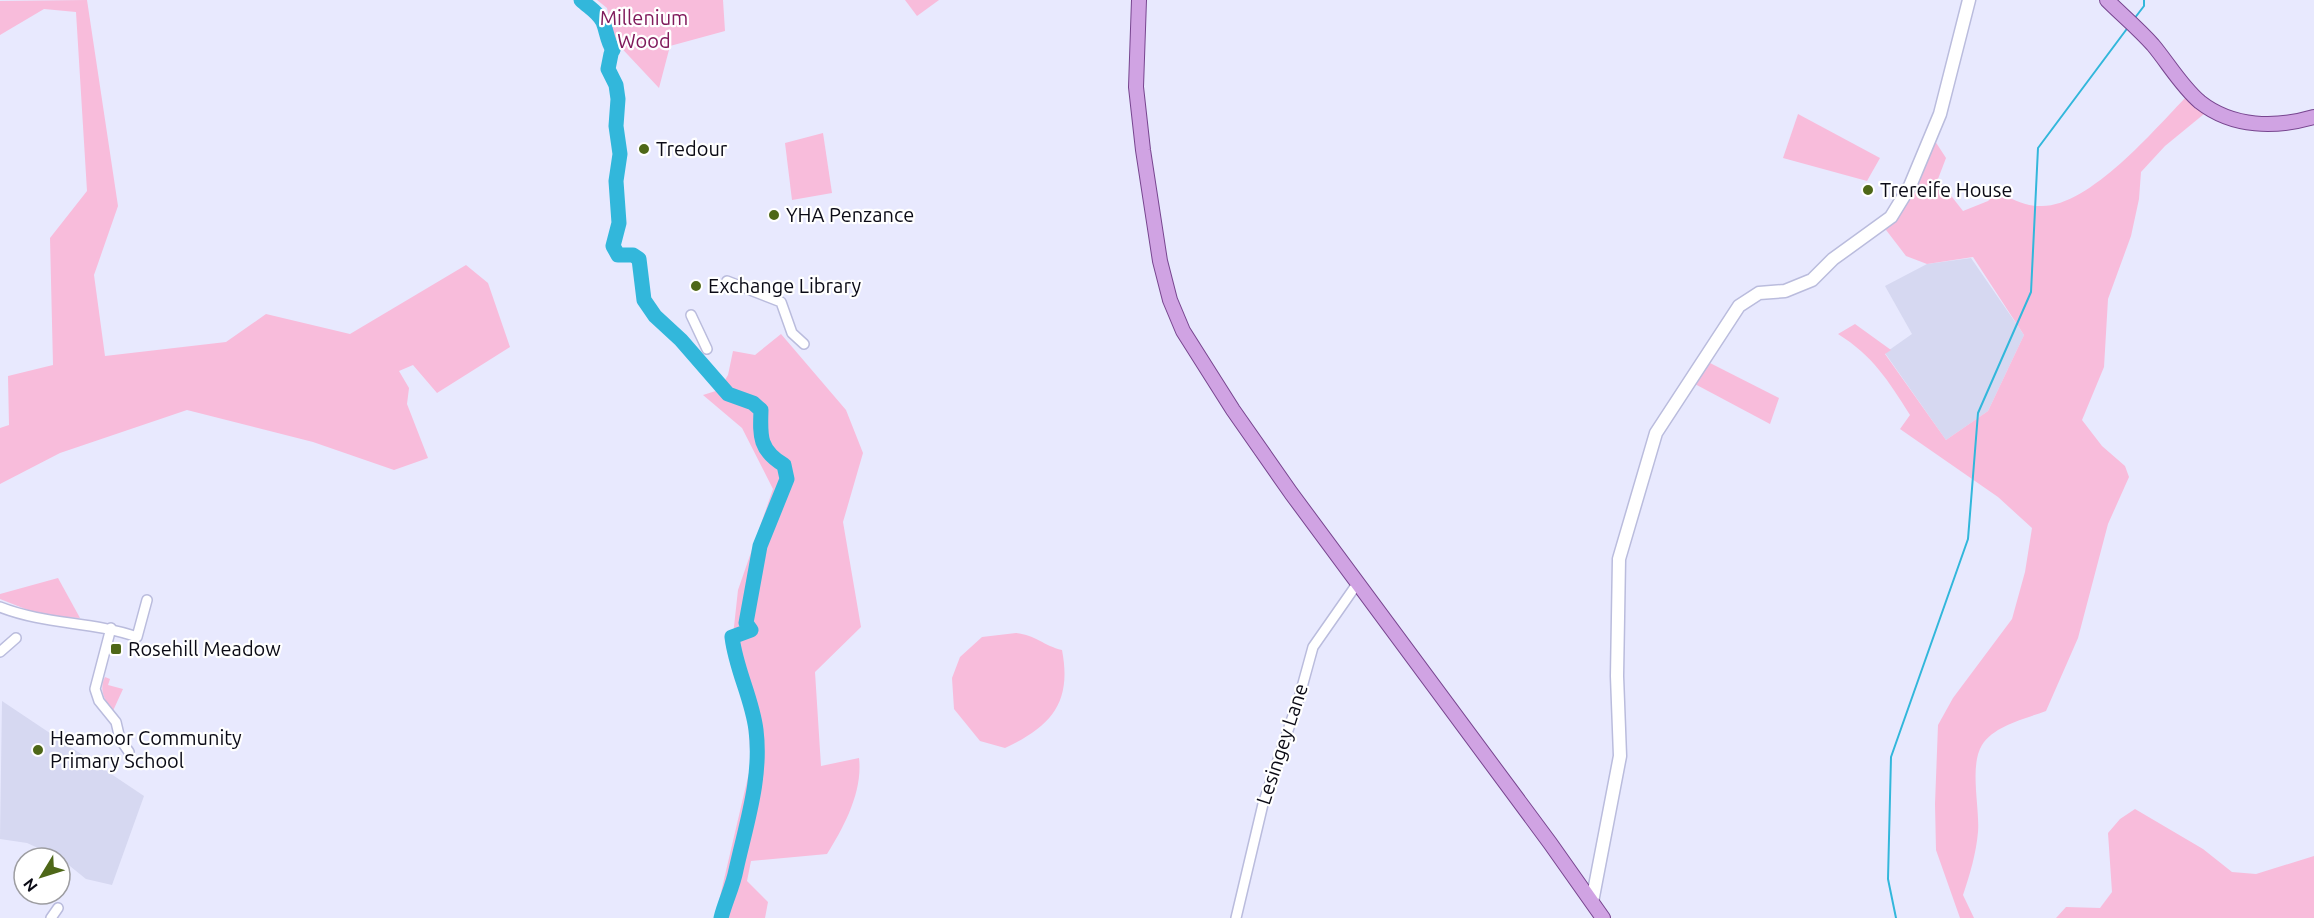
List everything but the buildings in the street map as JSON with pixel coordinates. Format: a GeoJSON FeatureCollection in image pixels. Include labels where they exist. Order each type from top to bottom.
{"type":"FeatureCollection","features":[{"type":"Feature","properties":{"kind":"main road"},"geometry":{"type":"LineString","coordinates":[[1138,0],[1136,87],[1160,261],[1170,300],[1183,331],[1233,410],[1603,918]]}},
{"type":"Feature","properties":{"kind":"main road"},"geometry":{"type":"LineString","coordinates":[[1593,902],[1620,756],[1617,676],[1619,559],[1656,433],[1739,306],[1759,293],[1785,291],[1812,280],[1833,259],[1891,217],[1910,186],[1940,114],[1969,0]]}},
{"type":"Feature","properties":{"kind":"main road"},"geometry":{"type":"LineString","coordinates":[[2107,0],[2131,23],[2200,102],[2223,114],[2252,124],[2284,126],[2314,117]]}},
{"type":"Feature","properties":{"kind":"street"},"geometry":{"type":"LineString","coordinates":[[728,281],[781,302],[792,333],[804,344]]}},
{"type":"Feature","properties":{"kind":"street"},"geometry":{"type":"LineString","coordinates":[[691,315],[707,349]]}},
{"type":"Feature","properties":{"kind":"street","name":"Lesingey Lane"},"geometry":{"type":"LineString","coordinates":[[1236,918],[1263,804],[1299,698],[1313,647],[1358,584]]}},
{"type":"Feature","properties":{"kind":"street"},"geometry":{"type":"LineString","coordinates":[[0,607],[40,620],[111,628],[137,637],[147,600]]}},
{"type":"Feature","properties":{"kind":"street"},"geometry":{"type":"LineString","coordinates":[[111,628],[94,689],[99,701],[116,722],[120,739],[129,752]]}},
{"type":"Feature","properties":{"kind":"street"},"geometry":{"type":"LineString","coordinates":[[0,652],[16,638]]}},
{"type":"Feature","properties":{"kind":"street"},"geometry":{"type":"LineString","coordinates":[[51,918],[58,908]]}},
{"type":"Feature","properties":{"kind":"shaded area"},"geometry":{"type":"Polygon","coordinates":[[[1971,258],[2024,335],[1988,411],[1946,440],[1885,353],[1912,334],[1885,286],[1927,264],[1971,258]]]}},
{"type":"Feature","properties":{"kind":"shaded area","name":"Heamoor Community Primary School"},"geometry":{"type":"Polygon","coordinates":[[[2,701],[144,796],[112,885],[86,879],[72,868],[72,846],[34,846],[0,839],[2,701]]]}},
{"type":"Feature","properties":{"kind":"green space"},"geometry":{"type":"Polygon","coordinates":[[[87,0],[118,206],[94,275],[105,356],[226,342],[266,314],[350,334],[466,265],[488,283],[510,347],[437,393],[413,365],[399,371],[409,388],[407,404],[428,458],[394,470],[313,442],[187,410],[60,453],[0,484],[0,428],[9,425],[8,376],[53,365],[50,238],[87,191],[76,12],[44,9],[0,35],[0,1],[87,0]]]}},
{"type":"Feature","properties":{"kind":"green space","name":"Millenium Wood"},"geometry":{"type":"Polygon","coordinates":[[[597,0],[723,0],[725,31],[670,46],[659,88],[613,39],[607,8],[597,0]]]}},
{"type":"Feature","properties":{"kind":"green space"},"geometry":{"type":"Polygon","coordinates":[[[905,0],[939,0],[917,16],[905,0]]]}},
{"type":"Feature","properties":{"kind":"green space"},"geometry":{"type":"Polygon","coordinates":[[[2187,96],[2204,114],[2165,146],[2141,172],[2139,199],[2131,236],[2108,299],[2104,367],[2082,420],[2102,446],[2125,466],[2129,477],[2108,524],[2078,638],[2046,711],[1995,732],[1982,745],[1978,754],[1976,775],[1978,832],[1963,895],[1974,918],[1960,918],[1936,850],[1938,725],[1953,698],[2012,619],[2025,572],[2032,528],[1998,497],[1900,429],[1910,415],[1879,370],[1861,351],[1838,334],[1855,324],[1891,350],[1885,354],[1946,440],[1988,411],[2024,335],[1973,257],[1927,264],[1906,256],[1883,226],[1935,141],[1946,158],[1938,179],[1963,211],[1988,201],[1998,192],[2014,200],[2036,206],[2061,203],[2101,180],[2140,145],[2187,96]]]}},
{"type":"Feature","properties":{"kind":"green space"},"geometry":{"type":"Polygon","coordinates":[[[1798,114],[1880,158],[1867,181],[1783,158],[1798,114]]]}},
{"type":"Feature","properties":{"kind":"green space"},"geometry":{"type":"Polygon","coordinates":[[[823,133],[832,193],[792,200],[785,143],[823,133]]]}},
{"type":"Feature","properties":{"kind":"green space"},"geometry":{"type":"Polygon","coordinates":[[[781,334],[846,410],[863,453],[843,522],[861,627],[815,672],[821,766],[859,758],[858,783],[846,820],[827,854],[751,861],[747,881],[768,902],[765,918],[715,918],[751,764],[747,706],[730,663],[738,590],[773,489],[742,428],[703,395],[719,390],[728,375],[733,351],[755,355],[781,334]]]}},
{"type":"Feature","properties":{"kind":"green space"},"geometry":{"type":"Polygon","coordinates":[[[1710,363],[1779,398],[1770,424],[1693,383],[1710,363]]]}},
{"type":"Feature","properties":{"kind":"green space"},"geometry":{"type":"Polygon","coordinates":[[[58,578],[80,618],[43,616],[0,599],[0,594],[58,578]]]}},
{"type":"Feature","properties":{"kind":"green space"},"geometry":{"type":"Polygon","coordinates":[[[1016,633],[1062,650],[1064,684],[1061,698],[1046,721],[1035,731],[1005,748],[980,741],[954,709],[952,678],[960,657],[982,637],[1016,633]]]}},
{"type":"Feature","properties":{"kind":"green space"},"geometry":{"type":"Polygon","coordinates":[[[105,677],[110,679],[108,685],[123,689],[112,713],[105,700],[102,687],[105,677]]]}},
{"type":"Feature","properties":{"kind":"green space"},"geometry":{"type":"Polygon","coordinates":[[[2135,809],[2203,849],[2232,872],[2256,874],[2314,856],[2314,918],[2056,918],[2066,907],[2100,908],[2112,892],[2108,833],[2120,819],[2135,809]]]}},
{"type":"Feature","properties":{"kind":"waterway"},"geometry":{"type":"LineString","coordinates":[[581,0],[601,18],[613,50]]}},
{"type":"Feature","properties":{"kind":"waterway"},"geometry":{"type":"LineString","coordinates":[[2134,19],[2144,6],[2144,0]]}},
{"type":"Feature","properties":{"kind":"waterway"},"geometry":{"type":"LineString","coordinates":[[1896,918],[1888,879],[1891,757],[1968,539],[1978,413],[2031,292],[2038,148],[2129,26]]}},
{"type":"Feature","properties":{"kind":"waterway"},"geometry":{"type":"LineString","coordinates":[[611,54],[608,69],[616,85],[618,99],[616,126],[620,154],[616,181],[619,223],[613,246],[618,255],[633,255],[639,259],[644,300],[655,316],[681,340],[728,394],[753,403],[761,410],[761,435],[765,448],[784,465],[787,479],[760,546],[746,623],[751,630],[732,637],[754,718],[757,766],[735,876],[721,918]]}},
{"type":"Feature","properties":{"kind":"place","name":"Tredour"},"geometry":{"type":"Point","coordinates":[644,149]}},
{"type":"Feature","properties":{"kind":"place","name":"Trereife House"},"geometry":{"type":"Point","coordinates":[1868,190]}},
{"type":"Feature","properties":{"kind":"place","name":"YHA Penzance"},"geometry":{"type":"Point","coordinates":[774,215]}},
{"type":"Feature","properties":{"kind":"place","name":"Exchange Library"},"geometry":{"type":"Point","coordinates":[696,286]}},
{"type":"Feature","properties":{"kind":"place","name":"Rosehill Meadow"},"geometry":{"type":"Point","coordinates":[116,649]}},
{"type":"Feature","properties":{"kind":"place","name":"Heamoor Community Primary School"},"geometry":{"type":"Point","coordinates":[38,750]}}]}
